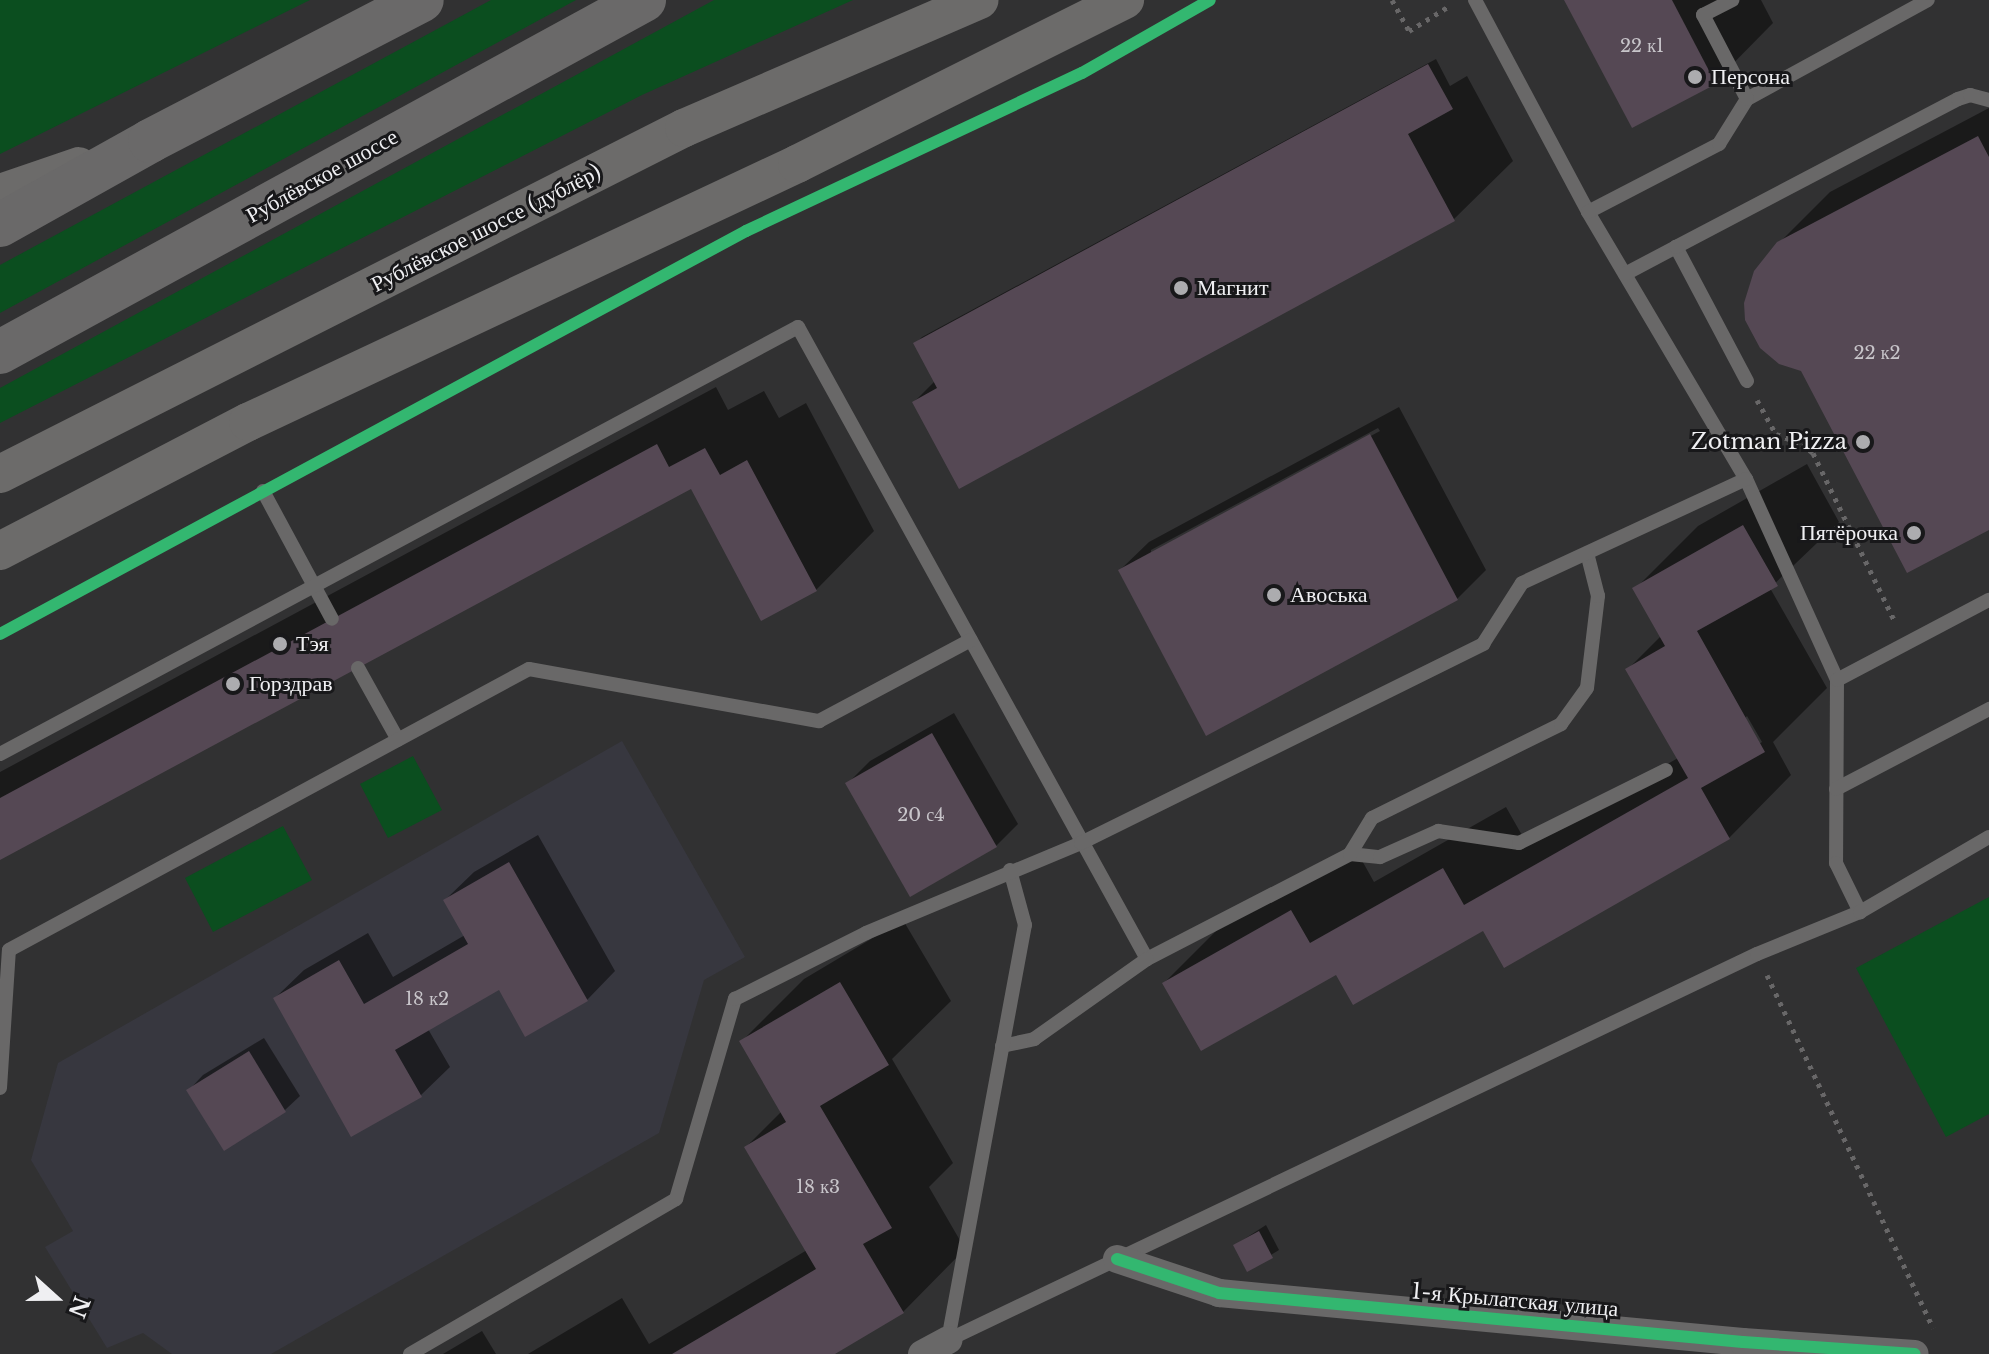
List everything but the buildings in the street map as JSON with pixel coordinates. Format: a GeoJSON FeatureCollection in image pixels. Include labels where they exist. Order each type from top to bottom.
{"type":"FeatureCollection","features":[{"type":"Feature","properties":{"kind":"main road"},"geometry":{"type":"LineString","coordinates":[[0,225],[150,141],[422,0]]}},
{"type":"Feature","properties":{"kind":"main road","name":"Рублёвское шоссе"},"geometry":{"type":"LineString","coordinates":[[0,352],[644,0]]}},
{"type":"Feature","properties":{"kind":"main road","name":"Рублёвское шоссе (дублёр)"},"geometry":{"type":"LineString","coordinates":[[0,474],[684,128],[980,0]]}},
{"type":"Feature","properties":{"kind":"main road"},"geometry":{"type":"LineString","coordinates":[[0,551],[248,422],[797,164],[1125,0]]}},
{"type":"Feature","properties":{"kind":"main road"},"geometry":{"type":"LineString","coordinates":[[0,193],[150,141]]}},
{"type":"Feature","properties":{"kind":"street","name":"1-я Крылатская улица"},"geometry":{"type":"LineString","coordinates":[[1117,1259],[1219,1293],[1744,1348],[1927,1347]]}},
{"type":"Feature","properties":{"kind":"street"},"geometry":{"type":"LineString","coordinates":[[922,1354],[948,1340]]}},
{"type":"Feature","properties":{"kind":"lane"},"geometry":{"type":"LineString","coordinates":[[1475,0],[1588,212],[1746,479],[1837,680],[1836,863],[1860,912]]}},
{"type":"Feature","properties":{"kind":"lane"},"geometry":{"type":"LineString","coordinates":[[1732,0],[1703,15],[1747,99]]}},
{"type":"Feature","properties":{"kind":"lane"},"geometry":{"type":"LineString","coordinates":[[1588,212],[1719,144],[1747,99],[1928,0]]}},
{"type":"Feature","properties":{"kind":"lane"},"geometry":{"type":"LineString","coordinates":[[1625,274],[1958,99],[1970,95],[1989,100]]}},
{"type":"Feature","properties":{"kind":"lane"},"geometry":{"type":"LineString","coordinates":[[1676,247],[1747,381]]}},
{"type":"Feature","properties":{"kind":"lane"},"geometry":{"type":"LineString","coordinates":[[0,754],[798,327],[1147,959]]}},
{"type":"Feature","properties":{"kind":"lane"},"geometry":{"type":"LineString","coordinates":[[410,1354],[676,1199],[735,999],[866,933],[1010,870],[1081,843],[1483,644],[1522,583],[1746,479]]}},
{"type":"Feature","properties":{"kind":"lane"},"geometry":{"type":"LineString","coordinates":[[263,491],[332,619]]}},
{"type":"Feature","properties":{"kind":"lane"},"geometry":{"type":"LineString","coordinates":[[1002,1046],[1034,1039],[1147,959],[1350,854],[1372,818],[1561,724],[1587,688],[1598,596],[1587,553]]}},
{"type":"Feature","properties":{"kind":"lane"},"geometry":{"type":"LineString","coordinates":[[1837,680],[1989,600]]}},
{"type":"Feature","properties":{"kind":"lane"},"geometry":{"type":"LineString","coordinates":[[0,1088],[9,950],[529,669],[819,721],[971,640]]}},
{"type":"Feature","properties":{"kind":"lane"},"geometry":{"type":"LineString","coordinates":[[358,668],[398,740]]}},
{"type":"Feature","properties":{"kind":"lane"},"geometry":{"type":"LineString","coordinates":[[1836,789],[1989,709]]}},
{"type":"Feature","properties":{"kind":"lane"},"geometry":{"type":"LineString","coordinates":[[1350,854],[1380,857],[1438,831],[1519,843],[1666,770]]}},
{"type":"Feature","properties":{"kind":"lane"},"geometry":{"type":"LineString","coordinates":[[948,1340],[1757,954],[1860,912],[1989,837]]}},
{"type":"Feature","properties":{"kind":"lane"},"geometry":{"type":"LineString","coordinates":[[948,1340],[1025,925],[1010,870]]}},
{"type":"Feature","properties":{"kind":"path"},"geometry":{"type":"LineString","coordinates":[[1392,0],[1409,31],[1459,0]]}},
{"type":"Feature","properties":{"kind":"path"},"geometry":{"type":"LineString","coordinates":[[1747,381],[1776,434],[1802,444],[1813,453],[1905,644]]}},
{"type":"Feature","properties":{"kind":"path"},"geometry":{"type":"LineString","coordinates":[[1757,954],[1927,1347]]}},
{"type":"Feature","properties":{"kind":"shaded area"},"geometry":{"type":"Polygon","coordinates":[[[622,741],[745,957],[704,980],[659,1133],[271,1354],[172,1354],[143,1333],[107,1348],[45,1247],[73,1231],[31,1160],[58,1063],[622,741]]]}},
{"type":"Feature","properties":{"kind":"green space"},"geometry":{"type":"Polygon","coordinates":[[[0,0],[310,0],[0,154],[0,0]]]}},
{"type":"Feature","properties":{"kind":"green space"},"geometry":{"type":"Polygon","coordinates":[[[491,0],[576,0],[0,313],[0,265],[491,0]]]}},
{"type":"Feature","properties":{"kind":"green space"},"geometry":{"type":"Polygon","coordinates":[[[714,0],[853,0],[642,95],[0,423],[0,388],[714,0]]]}},
{"type":"Feature","properties":{"kind":"green space"},"geometry":{"type":"Polygon","coordinates":[[[413,756],[442,810],[388,838],[360,784],[413,756]]]}},
{"type":"Feature","properties":{"kind":"green space"},"geometry":{"type":"Polygon","coordinates":[[[283,826],[312,880],[213,932],[185,878],[283,826]]]}},
{"type":"Feature","properties":{"kind":"green space"},"geometry":{"type":"Polygon","coordinates":[[[1989,897],[1989,1114],[1946,1137],[1856,968],[1989,897]]]}},
{"type":"Feature","properties":{"kind":"cycle path"},"geometry":{"type":"LineString","coordinates":[[0,634],[746,231],[1082,73],[1210,0]]}},
{"type":"Feature","properties":{"kind":"cycle path"},"geometry":{"type":"LineString","coordinates":[[1117,1259],[1219,1293],[1743,1342],[1915,1354]]}},
{"type":"Feature","properties":{"kind":"place","name":"Персона"},"geometry":{"type":"Point","coordinates":[1695,77]}},
{"type":"Feature","properties":{"kind":"place","name":"Магнит"},"geometry":{"type":"Point","coordinates":[1181,288]}},
{"type":"Feature","properties":{"kind":"place","name":"Zotman Pizza"},"geometry":{"type":"Point","coordinates":[1863,442]}},
{"type":"Feature","properties":{"kind":"place","name":"Пятёрочка"},"geometry":{"type":"Point","coordinates":[1914,533]}},
{"type":"Feature","properties":{"kind":"place","name":"Авоська"},"geometry":{"type":"Point","coordinates":[1274,595]}},
{"type":"Feature","properties":{"kind":"place","name":"Тэя"},"geometry":{"type":"Point","coordinates":[280,644]}},
{"type":"Feature","properties":{"kind":"place","name":"Горздрав"},"geometry":{"type":"Point","coordinates":[233,684]}}]}
